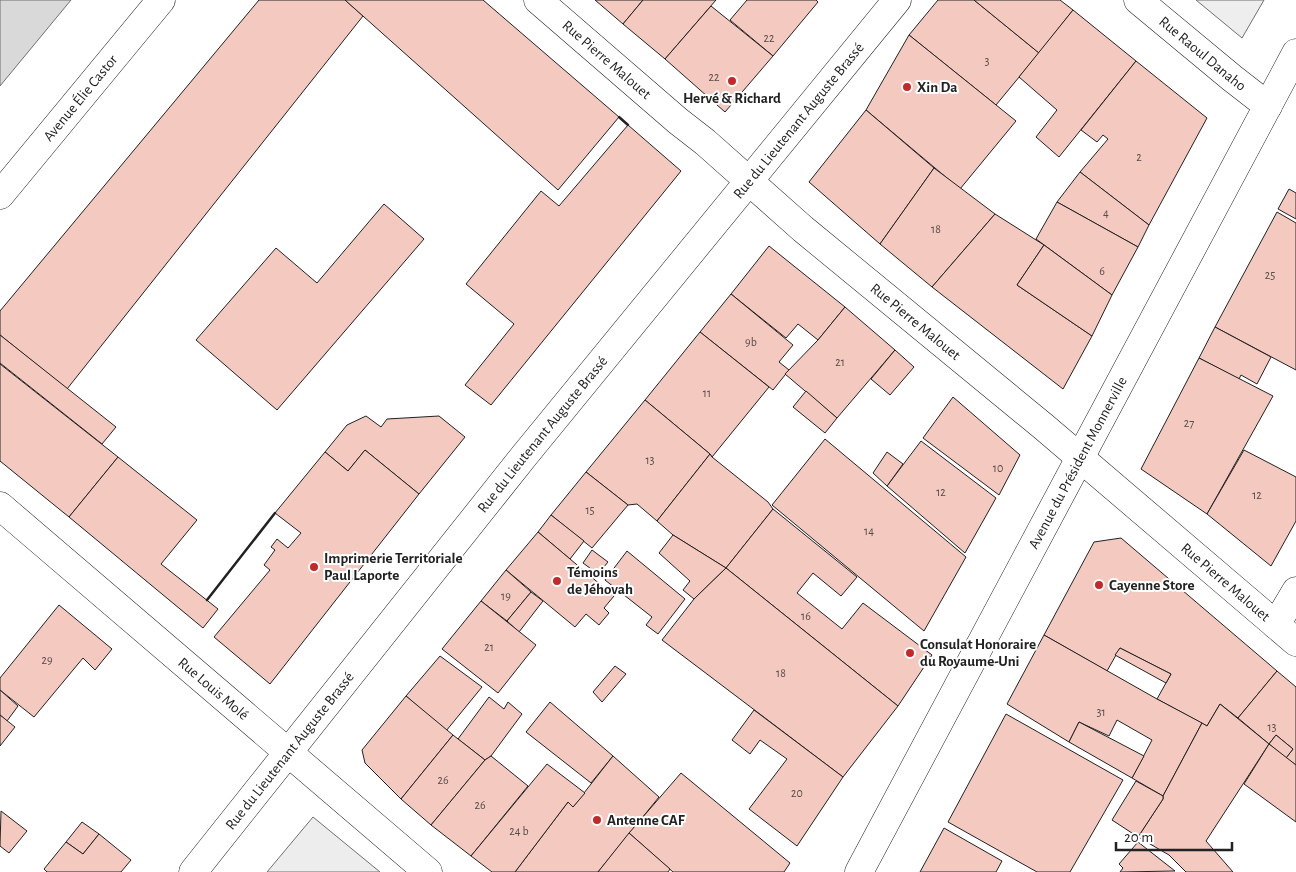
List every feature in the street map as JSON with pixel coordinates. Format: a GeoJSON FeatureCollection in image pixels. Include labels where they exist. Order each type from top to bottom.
{"type":"FeatureCollection","features":[{"type":"Feature","properties":{"kind":"street","name":"Avenue Élie Castor"},"geometry":{"type":"LineString","coordinates":[[0,195],[161,0]]}},
{"type":"Feature","properties":{"kind":"street","name":"Rue Pierre Malouet"},"geometry":{"type":"LineString","coordinates":[[538,0],[705,142],[802,229],[1080,457],[1286,633]]}},
{"type":"Feature","properties":{"kind":"street","name":"Rue du Lieutenant Auguste Brassé"},"geometry":{"type":"LineString","coordinates":[[193,872],[524,456],[897,0]]}},
{"type":"Feature","properties":{"kind":"street","name":"Rue Raoul Danaho"},"geometry":{"type":"LineString","coordinates":[[1138,0],[1268,106]]}},
{"type":"Feature","properties":{"kind":"street","name":"Avenue du Président Monnerville"},"geometry":{"type":"LineString","coordinates":[[859,872],[1296,53]]}},
{"type":"Feature","properties":{"kind":"street","name":"Rue Louis Molé"},"geometry":{"type":"LineString","coordinates":[[0,506],[428,872]]}},
{"type":"Feature","properties":{"kind":"street"},"geometry":{"type":"LineString","coordinates":[[1286,633],[1296,590]]}},
{"type":"Feature","properties":{"kind":"shaded area"},"geometry":{"type":"Polygon","coordinates":[[[0,0],[71,0],[0,86],[0,0]]]}},
{"type":"Feature","properties":{"kind":"shaded area"},"geometry":{"type":"Polygon","coordinates":[[[1196,0],[1264,0],[1242,38],[1196,0]]]}},
{"type":"Feature","properties":{"kind":"shaded area"},"geometry":{"type":"Polygon","coordinates":[[[313,817],[380,872],[267,872],[313,817]]]}},
{"type":"Feature","properties":{"kind":"building"},"geometry":{"type":"Polygon","coordinates":[[[259,0],[345,0],[363,16],[67,389],[0,335],[0,311],[259,0]]]}},
{"type":"Feature","properties":{"kind":"building"},"geometry":{"type":"Polygon","coordinates":[[[345,0],[483,0],[619,117],[558,190],[345,0]]]}},
{"type":"Feature","properties":{"kind":"building"},"geometry":{"type":"Polygon","coordinates":[[[595,0],[643,0],[623,24],[595,0]]]}},
{"type":"Feature","properties":{"kind":"building"},"geometry":{"type":"Polygon","coordinates":[[[643,0],[716,0],[665,59],[623,24],[643,0]]]}},
{"type":"Feature","properties":{"kind":"building"},"geometry":{"type":"Polygon","coordinates":[[[747,0],[816,0],[818,2],[773,56],[730,20],[747,0]]]}},
{"type":"Feature","properties":{"kind":"building"},"geometry":{"type":"Polygon","coordinates":[[[938,0],[974,0],[1039,53],[996,105],[909,35],[938,0]]]}},
{"type":"Feature","properties":{"kind":"building"},"geometry":{"type":"Polygon","coordinates":[[[974,0],[1060,0],[1073,10],[1039,53],[974,0]]]}},
{"type":"Feature","properties":{"kind":"building"},"geometry":{"type":"Polygon","coordinates":[[[711,6],[773,56],[725,112],[665,59],[711,6]]]}},
{"type":"Feature","properties":{"kind":"building"},"geometry":{"type":"Polygon","coordinates":[[[1073,10],[1136,61],[1059,157],[1036,137],[1057,110],[1019,77],[1073,10]]]}},
{"type":"Feature","properties":{"kind":"building"},"geometry":{"type":"Polygon","coordinates":[[[909,35],[1016,121],[960,189],[866,110],[909,35]]]}},
{"type":"Feature","properties":{"kind":"building"},"geometry":{"type":"Polygon","coordinates":[[[1136,61],[1207,118],[1149,225],[1080,172],[1108,139],[1103,135],[1097,142],[1081,130],[1136,61]]]}},
{"type":"Feature","properties":{"kind":"building"},"geometry":{"type":"Polygon","coordinates":[[[866,110],[934,168],[880,244],[809,182],[866,110]]]}},
{"type":"Feature","properties":{"kind":"building"},"geometry":{"type":"Polygon","coordinates":[[[628,125],[681,171],[491,405],[465,385],[514,324],[466,284],[541,191],[559,206],[628,125]]]}},
{"type":"Feature","properties":{"kind":"building"},"geometry":{"type":"Polygon","coordinates":[[[934,168],[995,214],[932,287],[880,244],[934,168]]]}},
{"type":"Feature","properties":{"kind":"building"},"geometry":{"type":"Polygon","coordinates":[[[1080,172],[1149,225],[1138,247],[1057,202],[1080,172]]]}},
{"type":"Feature","properties":{"kind":"building"},"geometry":{"type":"Polygon","coordinates":[[[1289,189],[1296,193],[1296,219],[1278,209],[1289,189]]]}},
{"type":"Feature","properties":{"kind":"building"},"geometry":{"type":"Polygon","coordinates":[[[1057,202],[1138,247],[1112,295],[1036,239],[1057,202]]]}},
{"type":"Feature","properties":{"kind":"building"},"geometry":{"type":"Polygon","coordinates":[[[384,204],[424,239],[277,410],[196,340],[276,248],[317,283],[384,204]]]}},
{"type":"Feature","properties":{"kind":"building"},"geometry":{"type":"Polygon","coordinates":[[[1277,212],[1296,223],[1296,370],[1215,327],[1277,212]]]}},
{"type":"Feature","properties":{"kind":"building"},"geometry":{"type":"Polygon","coordinates":[[[995,214],[1044,245],[1017,285],[1092,336],[1063,389],[932,287],[995,214]]]}},
{"type":"Feature","properties":{"kind":"building"},"geometry":{"type":"Polygon","coordinates":[[[1044,245],[1112,295],[1092,336],[1017,285],[1044,245]]]}},
{"type":"Feature","properties":{"kind":"building"},"geometry":{"type":"Polygon","coordinates":[[[769,246],[845,307],[818,340],[798,324],[786,338],[731,294],[769,246]]]}},
{"type":"Feature","properties":{"kind":"building"},"geometry":{"type":"Polygon","coordinates":[[[731,294],[793,345],[779,362],[789,370],[773,390],[700,332],[731,294]]]}},
{"type":"Feature","properties":{"kind":"building"},"geometry":{"type":"Polygon","coordinates":[[[845,307],[895,350],[837,418],[785,374],[818,340],[845,307]]]}},
{"type":"Feature","properties":{"kind":"building"},"geometry":{"type":"Polygon","coordinates":[[[1215,327],[1271,357],[1257,384],[1241,375],[1239,379],[1199,358],[1215,327]]]}},
{"type":"Feature","properties":{"kind":"building"},"geometry":{"type":"Polygon","coordinates":[[[700,332],[769,387],[712,457],[645,400],[700,332]]]}},
{"type":"Feature","properties":{"kind":"building"},"geometry":{"type":"Polygon","coordinates":[[[0,335],[116,427],[102,444],[0,363],[0,335]]]}},
{"type":"Feature","properties":{"kind":"building"},"geometry":{"type":"Polygon","coordinates":[[[895,350],[914,367],[890,395],[871,379],[895,350]]]}},
{"type":"Feature","properties":{"kind":"building"},"geometry":{"type":"Polygon","coordinates":[[[1199,358],[1273,396],[1207,514],[1141,469],[1199,358]]]}},
{"type":"Feature","properties":{"kind":"building"},"geometry":{"type":"Polygon","coordinates":[[[0,364],[118,457],[69,517],[0,461],[0,364]]]}},
{"type":"Feature","properties":{"kind":"building"},"geometry":{"type":"Polygon","coordinates":[[[806,391],[837,418],[825,433],[793,407],[806,391]]]}},
{"type":"Feature","properties":{"kind":"building"},"geometry":{"type":"Polygon","coordinates":[[[953,397],[1020,455],[999,495],[923,438],[953,397]]]}},
{"type":"Feature","properties":{"kind":"building"},"geometry":{"type":"Polygon","coordinates":[[[645,400],[710,454],[657,521],[637,504],[628,505],[586,472],[645,400]]]}},
{"type":"Feature","properties":{"kind":"building"},"geometry":{"type":"Polygon","coordinates":[[[366,416],[381,427],[387,419],[439,416],[465,437],[419,494],[365,450],[348,471],[325,452],[347,425],[366,416]]]}},
{"type":"Feature","properties":{"kind":"building"},"geometry":{"type":"Polygon","coordinates":[[[825,439],[966,557],[924,631],[772,505],[825,439]]]}},
{"type":"Feature","properties":{"kind":"building"},"geometry":{"type":"Polygon","coordinates":[[[921,441],[996,498],[965,553],[887,486],[921,441]]]}},
{"type":"Feature","properties":{"kind":"building","name":"Imprimerie Territoriale Paul Laporte"},"geometry":{"type":"Polygon","coordinates":[[[365,450],[419,494],[270,684],[214,637],[270,570],[264,565],[275,550],[271,547],[277,539],[288,548],[301,533],[275,513],[325,452],[348,471],[365,450]]]}},
{"type":"Feature","properties":{"kind":"building"},"geometry":{"type":"Polygon","coordinates":[[[1244,450],[1296,477],[1296,521],[1271,566],[1207,514],[1244,450]]]}},
{"type":"Feature","properties":{"kind":"building"},"geometry":{"type":"Polygon","coordinates":[[[887,452],[903,464],[887,486],[873,473],[887,452]]]}},
{"type":"Feature","properties":{"kind":"building"},"geometry":{"type":"Polygon","coordinates":[[[710,454],[768,502],[773,509],[726,568],[673,535],[657,521],[710,454]]]}},
{"type":"Feature","properties":{"kind":"building"},"geometry":{"type":"Polygon","coordinates":[[[118,457],[197,520],[161,564],[218,609],[203,628],[69,517],[118,457]]]}},
{"type":"Feature","properties":{"kind":"building"},"geometry":{"type":"Polygon","coordinates":[[[586,472],[628,505],[592,548],[551,515],[586,472]]]}},
{"type":"Feature","properties":{"kind":"building"},"geometry":{"type":"Polygon","coordinates":[[[773,509],[857,577],[841,596],[813,573],[797,593],[842,629],[863,603],[932,655],[898,706],[726,568],[773,509]]]}},
{"type":"Feature","properties":{"kind":"building"},"geometry":{"type":"Polygon","coordinates":[[[551,515],[584,541],[570,559],[538,532],[551,515]]]}},
{"type":"Feature","properties":{"kind":"building","name":"Témoins de Jéhovah"},"geometry":{"type":"Polygon","coordinates":[[[538,532],[614,596],[604,608],[609,613],[599,625],[586,614],[575,627],[506,570],[538,532]]]}},
{"type":"Feature","properties":{"kind":"building"},"geometry":{"type":"Polygon","coordinates":[[[673,535],[726,568],[694,599],[683,590],[690,581],[659,553],[673,535]]]}},
{"type":"Feature","properties":{"kind":"building"},"geometry":{"type":"Polygon","coordinates":[[[1121,538],[1277,671],[1238,718],[1220,704],[1207,726],[1157,699],[1171,674],[1120,648],[1107,671],[1044,635],[1094,542],[1121,538]]]}},
{"type":"Feature","properties":{"kind":"building"},"geometry":{"type":"Polygon","coordinates":[[[592,550],[608,562],[598,574],[583,563],[592,550]]]}},
{"type":"Feature","properties":{"kind":"building"},"geometry":{"type":"Polygon","coordinates":[[[627,551],[685,599],[658,634],[646,625],[652,617],[605,580],[627,551]]]}},
{"type":"Feature","properties":{"kind":"building"},"geometry":{"type":"Polygon","coordinates":[[[726,568],[898,706],[843,777],[662,640],[694,599],[726,568]]]}},
{"type":"Feature","properties":{"kind":"building"},"geometry":{"type":"Polygon","coordinates":[[[506,570],[531,592],[507,621],[481,601],[506,570]]]}},
{"type":"Feature","properties":{"kind":"building"},"geometry":{"type":"Polygon","coordinates":[[[531,592],[543,601],[519,632],[507,621],[531,592]]]}},
{"type":"Feature","properties":{"kind":"building"},"geometry":{"type":"Polygon","coordinates":[[[481,601],[536,645],[498,693],[442,649],[481,601]]]}},
{"type":"Feature","properties":{"kind":"building"},"geometry":{"type":"Polygon","coordinates":[[[59,605],[112,649],[95,670],[83,658],[34,717],[0,690],[0,678],[59,605]]]}},
{"type":"Feature","properties":{"kind":"building"},"geometry":{"type":"Polygon","coordinates":[[[1044,635],[1202,723],[1163,796],[1132,778],[1152,740],[1117,720],[1109,736],[1079,722],[1069,742],[1007,704],[1044,635]]]}},
{"type":"Feature","properties":{"kind":"building"},"geometry":{"type":"Polygon","coordinates":[[[1120,648],[1171,674],[1166,683],[1115,655],[1120,648]]]}},
{"type":"Feature","properties":{"kind":"building"},"geometry":{"type":"Polygon","coordinates":[[[440,656],[482,687],[446,731],[406,696],[440,656]]]}},
{"type":"Feature","properties":{"kind":"building"},"geometry":{"type":"Polygon","coordinates":[[[615,666],[626,674],[602,702],[593,692],[615,666]]]}},
{"type":"Feature","properties":{"kind":"building"},"geometry":{"type":"Polygon","coordinates":[[[1277,671],[1296,687],[1296,765],[1286,758],[1293,749],[1276,735],[1269,744],[1238,718],[1277,671]]]}},
{"type":"Feature","properties":{"kind":"building"},"geometry":{"type":"Polygon","coordinates":[[[0,690],[18,706],[7,721],[0,715],[0,690]]]}},
{"type":"Feature","properties":{"kind":"building"},"geometry":{"type":"Polygon","coordinates":[[[406,696],[453,735],[401,799],[365,763],[362,750],[406,696]]]}},
{"type":"Feature","properties":{"kind":"building"},"geometry":{"type":"Polygon","coordinates":[[[489,697],[504,709],[508,702],[522,714],[491,756],[485,760],[458,739],[489,697]]]}},
{"type":"Feature","properties":{"kind":"building"},"geometry":{"type":"Polygon","coordinates":[[[550,702],[613,756],[591,783],[526,732],[550,702]]]}},
{"type":"Feature","properties":{"kind":"building"},"geometry":{"type":"Polygon","coordinates":[[[1220,704],[1269,744],[1206,841],[1233,872],[1186,872],[1169,855],[1138,837],[1163,799],[1202,723],[1207,726],[1220,704]]]}},
{"type":"Feature","properties":{"kind":"building"},"geometry":{"type":"Polygon","coordinates":[[[754,710],[843,777],[797,846],[749,809],[787,759],[760,740],[750,754],[732,740],[754,710]]]}},
{"type":"Feature","properties":{"kind":"building"},"geometry":{"type":"Polygon","coordinates":[[[1006,714],[1123,780],[1070,872],[1037,872],[948,822],[1006,714]]]}},
{"type":"Feature","properties":{"kind":"building"},"geometry":{"type":"Polygon","coordinates":[[[0,715],[15,727],[0,746],[0,715]]]}},
{"type":"Feature","properties":{"kind":"building"},"geometry":{"type":"Polygon","coordinates":[[[1079,722],[1144,756],[1132,778],[1069,742],[1079,722]]]}},
{"type":"Feature","properties":{"kind":"building"},"geometry":{"type":"Polygon","coordinates":[[[453,735],[485,760],[431,825],[401,799],[453,735]]]}},
{"type":"Feature","properties":{"kind":"building"},"geometry":{"type":"Polygon","coordinates":[[[1276,735],[1293,749],[1286,758],[1269,744],[1276,735]]]}},
{"type":"Feature","properties":{"kind":"building"},"geometry":{"type":"Polygon","coordinates":[[[1269,744],[1296,765],[1296,822],[1244,784],[1269,744]]]}},
{"type":"Feature","properties":{"kind":"building"},"geometry":{"type":"Polygon","coordinates":[[[491,756],[528,786],[471,856],[431,825],[485,760],[491,756]]]}},
{"type":"Feature","properties":{"kind":"building","name":"Antenne CAF"},"geometry":{"type":"Polygon","coordinates":[[[613,756],[659,797],[598,872],[515,872],[568,802],[573,807],[613,756]]]}},
{"type":"Feature","properties":{"kind":"building"},"geometry":{"type":"Polygon","coordinates":[[[547,764],[585,793],[573,807],[568,802],[515,872],[492,872],[471,856],[547,764]]]}},
{"type":"Feature","properties":{"kind":"building"},"geometry":{"type":"Polygon","coordinates":[[[681,773],[790,863],[784,872],[673,872],[629,833],[681,773]]]}},
{"type":"Feature","properties":{"kind":"building"},"geometry":{"type":"Polygon","coordinates":[[[1136,781],[1163,796],[1163,799],[1138,837],[1112,820],[1136,781]]]}},
{"type":"Feature","properties":{"kind":"building"},"geometry":{"type":"Polygon","coordinates":[[[1,811],[27,831],[9,853],[0,846],[1,811]]]}},
{"type":"Feature","properties":{"kind":"building"},"geometry":{"type":"Polygon","coordinates":[[[82,822],[99,834],[83,854],[66,842],[82,822]]]}},
{"type":"Feature","properties":{"kind":"building"},"geometry":{"type":"Polygon","coordinates":[[[944,828],[1002,861],[996,872],[920,872],[944,828]]]}},
{"type":"Feature","properties":{"kind":"building"},"geometry":{"type":"Polygon","coordinates":[[[629,833],[670,869],[668,872],[598,872],[629,833]]]}},
{"type":"Feature","properties":{"kind":"building"},"geometry":{"type":"Polygon","coordinates":[[[99,834],[131,860],[121,872],[47,872],[44,869],[66,842],[83,854],[99,834]]]}},
{"type":"Feature","properties":{"kind":"building"},"geometry":{"type":"Polygon","coordinates":[[[1138,842],[1175,871],[1120,872],[1123,868],[1119,864],[1138,842]]]}},
{"type":"Feature","properties":{"kind":"wall"},"geometry":{"type":"LineString","coordinates":[[619,117],[628,125]]}},
{"type":"Feature","properties":{"kind":"wall"},"geometry":{"type":"LineString","coordinates":[[207,600],[275,513]]}},
{"type":"Feature","properties":{"kind":"place","name":"Hervé & Richard"},"geometry":{"type":"Point","coordinates":[732,81]}},
{"type":"Feature","properties":{"kind":"place","name":"Xin Da"},"geometry":{"type":"Point","coordinates":[907,87]}},
{"type":"Feature","properties":{"kind":"place","name":"Imprimerie Territoriale Paul Laporte"},"geometry":{"type":"Point","coordinates":[314,567]}},
{"type":"Feature","properties":{"kind":"place","name":"Témoins de Jéhovah"},"geometry":{"type":"Point","coordinates":[557,581]}},
{"type":"Feature","properties":{"kind":"place","name":"Cayenne Store"},"geometry":{"type":"Point","coordinates":[1099,585]}},
{"type":"Feature","properties":{"kind":"place","name":"Consulat Honoraire du Royaume-Uni"},"geometry":{"type":"Point","coordinates":[910,653]}},
{"type":"Feature","properties":{"kind":"place","name":"Antenne CAF"},"geometry":{"type":"Point","coordinates":[597,820]}}]}
